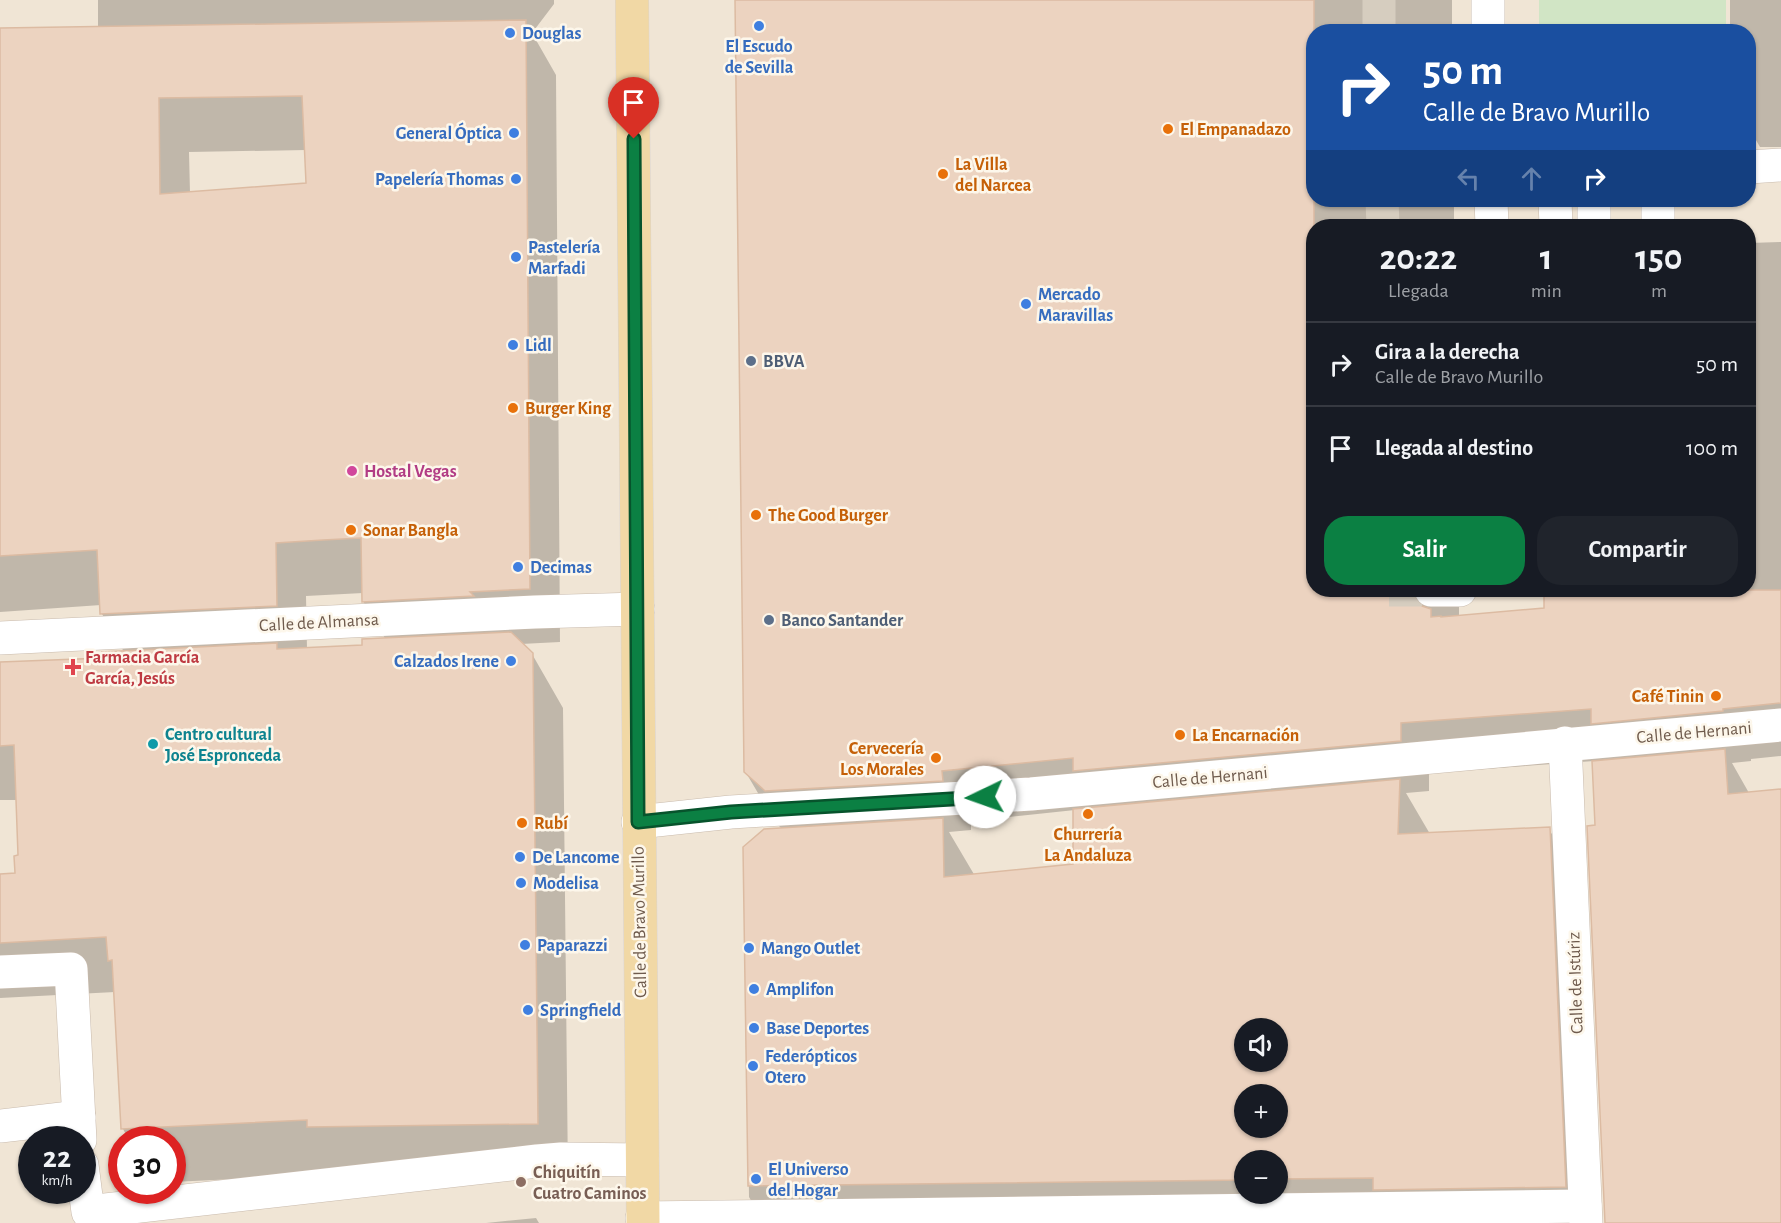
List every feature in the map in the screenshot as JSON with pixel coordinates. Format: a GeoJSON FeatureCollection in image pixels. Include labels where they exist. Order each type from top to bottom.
{"type":"FeatureCollection","features":[{"type":"Feature","properties":{"kind":"main road","name":"Calle de Bravo Murillo"},"geometry":{"type":"LineString","coordinates":[[632,0],[643,1220]]}},
{"type":"Feature","properties":{"kind":"street"},"geometry":{"type":"LineString","coordinates":[[1488,0],[1488,24]]}},
{"type":"Feature","properties":{"kind":"street"},"geometry":{"type":"LineString","coordinates":[[1756,167],[1781,165]]}},
{"type":"Feature","properties":{"kind":"street","name":"Calle de Almansa"},"geometry":{"type":"LineString","coordinates":[[0,638],[523,612],[638,609]]}},
{"type":"Feature","properties":{"kind":"street","name":"Calle de Hernani"},"geometry":{"type":"LineString","coordinates":[[638,822],[731,812],[1031,794],[1565,743],[1781,725]]}},
{"type":"Feature","properties":{"kind":"street","name":"Calle de Istúriz"},"geometry":{"type":"LineString","coordinates":[[1565,743],[1585,1215]]}},
{"type":"Feature","properties":{"kind":"street"},"geometry":{"type":"LineString","coordinates":[[0,972],[71,969],[80,1126]]}},
{"type":"Feature","properties":{"kind":"street"},"geometry":{"type":"LineString","coordinates":[[0,1126],[18,1126]]}},
{"type":"Feature","properties":{"kind":"street"},"geometry":{"type":"LineString","coordinates":[[87,1204],[88,1212],[537,1161],[642,1160]]}},
{"type":"Feature","properties":{"kind":"street"},"geometry":{"type":"LineString","coordinates":[[643,1220],[1585,1215]]}},
{"type":"Feature","properties":{"kind":"shaded area"},"geometry":{"type":"Polygon","coordinates":[[[0,0],[1781,0],[1781,1223],[0,1223],[0,0]]]}},
{"type":"Feature","properties":{"kind":"green space"},"geometry":{"type":"Polygon","coordinates":[[[1539,0],[1726,0],[1726,24],[1539,24],[1539,0]]]}},
{"type":"Feature","properties":{"kind":"building"},"geometry":{"type":"Polygon","coordinates":[[[735,0],[1314,0],[1314,24],[1306,24],[1306,207],[1314,207],[1314,219],[1306,219],[1306,597],[1414,597],[1422,606],[1431,609],[1431,617],[1441,617],[1544,608],[1544,597],[1756,597],[1756,590],[1781,590],[1781,703],[1591,724],[1591,709],[1401,723],[1401,741],[1073,771],[1073,758],[942,771],[943,781],[765,791],[744,772],[735,0]]]}},
{"type":"Feature","properties":{"kind":"building"},"geometry":{"type":"Polygon","coordinates":[[[526,20],[530,589],[470,592],[474,596],[362,602],[361,538],[323,540],[276,543],[277,606],[100,614],[97,550],[0,556],[0,28],[526,20]],[[302,96],[159,98],[160,194],[306,183],[302,96]]]}},
{"type":"Feature","properties":{"kind":"building"},"geometry":{"type":"Polygon","coordinates":[[[511,632],[533,653],[538,1124],[307,1127],[307,1120],[183,1126],[121,1126],[112,960],[108,961],[106,937],[0,943],[0,874],[15,873],[14,856],[18,855],[14,745],[0,746],[0,662],[103,658],[102,652],[277,643],[277,649],[362,645],[362,639],[511,632]]]}},
{"type":"Feature","properties":{"kind":"building"},"geometry":{"type":"Polygon","coordinates":[[[1725,749],[1728,794],[1781,789],[1781,1223],[1605,1223],[1587,826],[1595,825],[1592,761],[1725,749]]]}},
{"type":"Feature","properties":{"kind":"building"},"geometry":{"type":"Polygon","coordinates":[[[1400,779],[1398,834],[1550,827],[1566,1187],[1373,1190],[1373,1178],[1288,1179],[1288,1150],[1234,1150],[1234,1180],[748,1186],[743,847],[764,829],[943,818],[944,877],[1073,864],[1073,809],[1400,779]]]}},
{"type":"Feature","properties":{"kind":"tunnel"},"geometry":{"type":"LineString","coordinates":[[1379,0],[1379,24]]}},
{"type":"Feature","properties":{"kind":"tunnel"},"geometry":{"type":"LineString","coordinates":[[1382,207],[1383,219]]}},
{"type":"Feature","properties":{"kind":"place","name":"El Escudo de Sevilla"},"geometry":{"type":"Point","coordinates":[759,26]}},
{"type":"Feature","properties":{"kind":"place","name":"Douglas"},"geometry":{"type":"Point","coordinates":[510,33]}},
{"type":"Feature","properties":{"kind":"place","name":"El Empanadazo"},"geometry":{"type":"Point","coordinates":[1168,129]}},
{"type":"Feature","properties":{"kind":"place","name":"General Óptica"},"geometry":{"type":"Point","coordinates":[514,133]}},
{"type":"Feature","properties":{"kind":"place","name":"La Villa del Narcea"},"geometry":{"type":"Point","coordinates":[943,174]}},
{"type":"Feature","properties":{"kind":"place","name":"Papelería Thomas"},"geometry":{"type":"Point","coordinates":[516,179]}},
{"type":"Feature","properties":{"kind":"place","name":"Pastelería Marfadi"},"geometry":{"type":"Point","coordinates":[516,257]}},
{"type":"Feature","properties":{"kind":"place","name":"Mercado Maravillas"},"geometry":{"type":"Point","coordinates":[1026,304]}},
{"type":"Feature","properties":{"kind":"place","name":"Lidl"},"geometry":{"type":"Point","coordinates":[513,345]}},
{"type":"Feature","properties":{"kind":"place","name":"BBVA"},"geometry":{"type":"Point","coordinates":[751,361]}},
{"type":"Feature","properties":{"kind":"place","name":"Burger King"},"geometry":{"type":"Point","coordinates":[513,408]}},
{"type":"Feature","properties":{"kind":"place","name":"Hostal Vegas"},"geometry":{"type":"Point","coordinates":[352,471]}},
{"type":"Feature","properties":{"kind":"place","name":"The Good Burger"},"geometry":{"type":"Point","coordinates":[756,515]}},
{"type":"Feature","properties":{"kind":"place","name":"Sonar Bangla"},"geometry":{"type":"Point","coordinates":[351,530]}},
{"type":"Feature","properties":{"kind":"place","name":"Decimas"},"geometry":{"type":"Point","coordinates":[518,567]}},
{"type":"Feature","properties":{"kind":"place","name":"Banco Santander"},"geometry":{"type":"Point","coordinates":[769,620]}},
{"type":"Feature","properties":{"kind":"place","name":"Calzados Irene"},"geometry":{"type":"Point","coordinates":[511,661]}},
{"type":"Feature","properties":{"kind":"place","name":"Farmacia García García, Jesús"},"geometry":{"type":"Point","coordinates":[73,667]}},
{"type":"Feature","properties":{"kind":"place","name":"Café Tinin"},"geometry":{"type":"Point","coordinates":[1716,696]}},
{"type":"Feature","properties":{"kind":"place","name":"La Encarnación"},"geometry":{"type":"Point","coordinates":[1180,735]}},
{"type":"Feature","properties":{"kind":"place","name":"Centro cultural José Espronceda"},"geometry":{"type":"Point","coordinates":[153,744]}},
{"type":"Feature","properties":{"kind":"place","name":"Cervecería Los Morales"},"geometry":{"type":"Point","coordinates":[936,758]}},
{"type":"Feature","properties":{"kind":"place","name":"Churrería La Andaluza"},"geometry":{"type":"Point","coordinates":[1088,814]}},
{"type":"Feature","properties":{"kind":"place","name":"Rubí"},"geometry":{"type":"Point","coordinates":[522,823]}},
{"type":"Feature","properties":{"kind":"place","name":"De Lancome"},"geometry":{"type":"Point","coordinates":[520,857]}},
{"type":"Feature","properties":{"kind":"place","name":"Modelisa"},"geometry":{"type":"Point","coordinates":[521,883]}},
{"type":"Feature","properties":{"kind":"place","name":"Paparazzi"},"geometry":{"type":"Point","coordinates":[525,945]}},
{"type":"Feature","properties":{"kind":"place","name":"Mango Outlet"},"geometry":{"type":"Point","coordinates":[749,948]}},
{"type":"Feature","properties":{"kind":"place","name":"Amplifon"},"geometry":{"type":"Point","coordinates":[754,989]}},
{"type":"Feature","properties":{"kind":"place","name":"Springfield"},"geometry":{"type":"Point","coordinates":[528,1010]}},
{"type":"Feature","properties":{"kind":"place","name":"Base Deportes"},"geometry":{"type":"Point","coordinates":[754,1028]}},
{"type":"Feature","properties":{"kind":"place","name":"Federópticos Otero"},"geometry":{"type":"Point","coordinates":[753,1066]}},
{"type":"Feature","properties":{"kind":"place","name":"El Universo del Hogar"},"geometry":{"type":"Point","coordinates":[756,1179]}},
{"type":"Feature","properties":{"kind":"place","name":"Chiquitín Cuatro Caminos"},"geometry":{"type":"Point","coordinates":[521,1182]}},
{"type":"Feature","properties":{"kind":"route"},"geometry":{"type":"LineString","coordinates":[[634,139],[638,822],[731,812],[985,797]]}}]}
